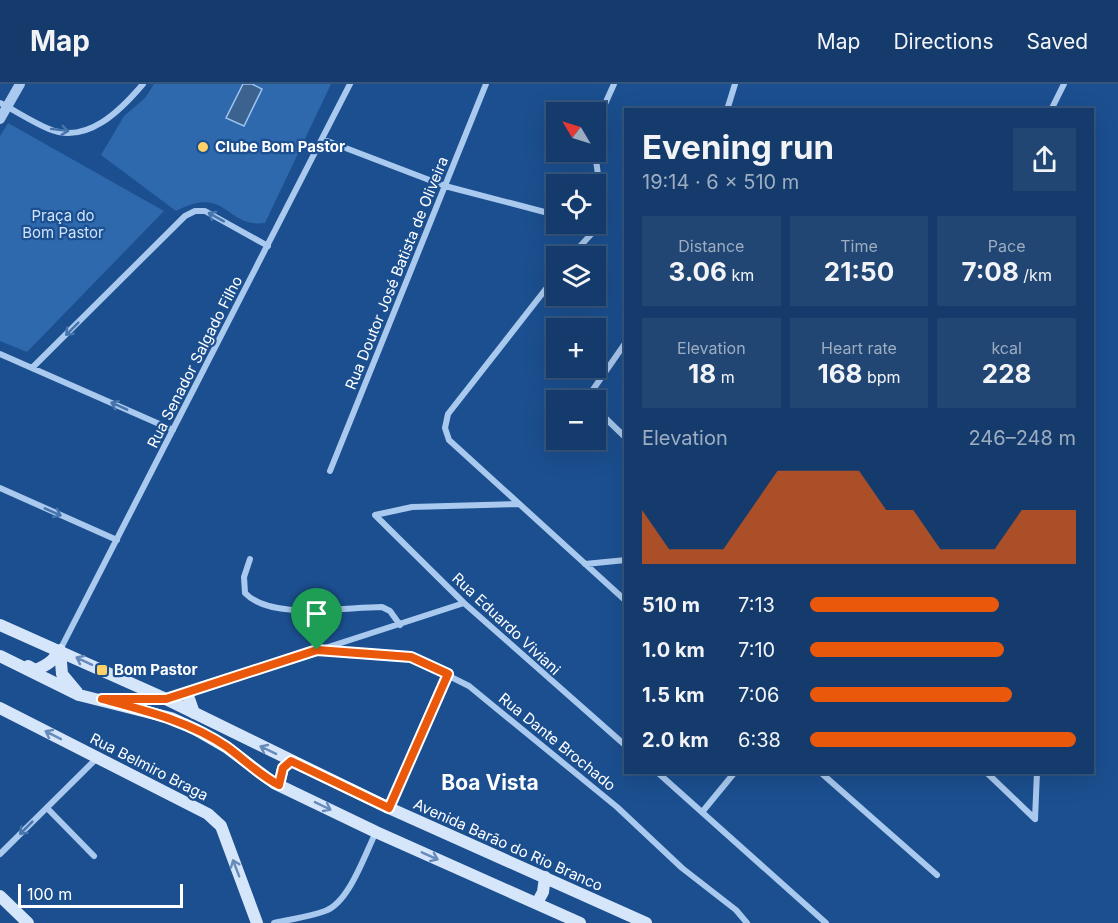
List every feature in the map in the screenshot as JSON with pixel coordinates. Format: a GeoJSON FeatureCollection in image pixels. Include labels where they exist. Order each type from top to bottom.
{"type":"FeatureCollection","features":[{"type":"Feature","properties":{"kind":"main road","name":"Avenida Barão do Rio Branco"},"geometry":{"type":"LineString","coordinates":[[0,625],[166,699],[389,808],[646,923]]}},
{"type":"Feature","properties":{"kind":"main road"},"geometry":{"type":"LineString","coordinates":[[0,655],[35,670],[52,662],[60,650]]}},
{"type":"Feature","properties":{"kind":"main road"},"geometry":{"type":"LineString","coordinates":[[60,650],[62,674],[79,695]]}},
{"type":"Feature","properties":{"kind":"main road"},"geometry":{"type":"LineString","coordinates":[[0,655],[79,695],[171,718],[195,729],[226,747],[265,778],[376,832],[580,923]]}},
{"type":"Feature","properties":{"kind":"main road"},"geometry":{"type":"LineString","coordinates":[[187,693],[194,713]]}},
{"type":"Feature","properties":{"kind":"main road"},"geometry":{"type":"LineString","coordinates":[[102,699],[166,699]]}},
{"type":"Feature","properties":{"kind":"main road","name":"Rua Belmiro Braga"},"geometry":{"type":"LineString","coordinates":[[0,708],[208,814],[221,826],[257,923]]}},
{"type":"Feature","properties":{"kind":"main road"},"geometry":{"type":"LineString","coordinates":[[279,785],[283,768],[291,761]]}},
{"type":"Feature","properties":{"kind":"main road"},"geometry":{"type":"LineString","coordinates":[[537,903],[543,892],[545,877]]}},
{"type":"Feature","properties":{"kind":"main road"},"geometry":{"type":"LineString","coordinates":[[0,896],[28,923]]}},
{"type":"Feature","properties":{"kind":"street"},"geometry":{"type":"LineString","coordinates":[[0,119],[4,105],[20,84]]}},
{"type":"Feature","properties":{"kind":"street"},"geometry":{"type":"LineString","coordinates":[[4,105],[52,130],[75,132],[101,124],[114,115],[143,84]]}},
{"type":"Feature","properties":{"kind":"street","name":"Rua Senador Salgado Filho"},"geometry":{"type":"LineString","coordinates":[[60,650],[350,84]]}},
{"type":"Feature","properties":{"kind":"street","name":"Rua Doutor José Batista de Oliveira"},"geometry":{"type":"LineString","coordinates":[[330,471],[486,84]]}},
{"type":"Feature","properties":{"kind":"street"},"geometry":{"type":"LineString","coordinates":[[606,105],[614,84]]}},
{"type":"Feature","properties":{"kind":"street"},"geometry":{"type":"LineString","coordinates":[[728,108],[735,84]]}},
{"type":"Feature","properties":{"kind":"street"},"geometry":{"type":"LineString","coordinates":[[1052,108],[1064,84]]}},
{"type":"Feature","properties":{"kind":"street"},"geometry":{"type":"LineString","coordinates":[[322,139],[445,186],[546,212]]}},
{"type":"Feature","properties":{"kind":"street"},"geometry":{"type":"LineString","coordinates":[[32,368],[185,216],[195,211],[204,211],[268,246]]}},
{"type":"Feature","properties":{"kind":"street"},"geometry":{"type":"LineString","coordinates":[[580,246],[591,234]]}},
{"type":"Feature","properties":{"kind":"street"},"geometry":{"type":"LineString","coordinates":[[546,289],[448,414],[445,428],[449,440],[624,599]]}},
{"type":"Feature","properties":{"kind":"street"},"geometry":{"type":"LineString","coordinates":[[593,390],[624,345]]}},
{"type":"Feature","properties":{"kind":"street"},"geometry":{"type":"LineString","coordinates":[[0,354],[173,430]]}},
{"type":"Feature","properties":{"kind":"street"},"geometry":{"type":"LineString","coordinates":[[606,419],[624,436]]}},
{"type":"Feature","properties":{"kind":"street"},"geometry":{"type":"LineString","coordinates":[[0,488],[117,540]]}},
{"type":"Feature","properties":{"kind":"street","name":"Rua Eduardo Viviani"},"geometry":{"type":"LineString","coordinates":[[519,504],[412,507],[375,515],[464,603],[624,744]]}},
{"type":"Feature","properties":{"kind":"street"},"geometry":{"type":"LineString","coordinates":[[250,559],[244,577],[245,593],[261,605],[313,610],[382,607],[390,611],[400,625]]}},
{"type":"Feature","properties":{"kind":"street"},"geometry":{"type":"LineString","coordinates":[[585,564],[624,560]]}},
{"type":"Feature","properties":{"kind":"street"},"geometry":{"type":"LineString","coordinates":[[166,699],[464,603]]}},
{"type":"Feature","properties":{"kind":"street","name":"Rua Dante Brochado"},"geometry":{"type":"LineString","coordinates":[[317,650],[411,657],[448,674],[496,706],[617,807],[682,868],[736,910],[747,923]]}},
{"type":"Feature","properties":{"kind":"street"},"geometry":{"type":"LineString","coordinates":[[389,808],[448,674]]}},
{"type":"Feature","properties":{"kind":"street"},"geometry":{"type":"LineString","coordinates":[[0,854],[97,757]]}},
{"type":"Feature","properties":{"kind":"street"},"geometry":{"type":"LineString","coordinates":[[659,774],[826,923]]}},
{"type":"Feature","properties":{"kind":"street"},"geometry":{"type":"LineString","coordinates":[[703,811],[733,774]]}},
{"type":"Feature","properties":{"kind":"street"},"geometry":{"type":"LineString","coordinates":[[821,774],[937,875]]}},
{"type":"Feature","properties":{"kind":"street"},"geometry":{"type":"LineString","coordinates":[[988,774],[1035,819],[1037,774]]}},
{"type":"Feature","properties":{"kind":"street"},"geometry":{"type":"LineString","coordinates":[[47,808],[94,856]]}},
{"type":"Feature","properties":{"kind":"street"},"geometry":{"type":"LineString","coordinates":[[274,923],[327,911],[338,904],[349,888],[376,832]]}},
{"type":"Feature","properties":{"kind":"green space","name":"Clube Bom Pastor"},"geometry":{"type":"Polygon","coordinates":[[[154,84],[331,84],[265,223],[252,223],[216,204],[206,202],[193,204],[176,211],[101,155],[124,116],[145,98],[154,84]]]}},
{"type":"Feature","properties":{"kind":"green space","name":"Praça do Bom Pastor"},"geometry":{"type":"Polygon","coordinates":[[[8,123],[164,211],[27,352],[0,341],[0,136],[8,123]]]}},
{"type":"Feature","properties":{"kind":"shaded area"},"geometry":{"type":"Polygon","coordinates":[[[243,84],[252,84],[262,89],[244,126],[226,118],[243,84]]]}},
{"type":"Feature","properties":{"kind":"place","name":"Clube Bom Pastor"},"geometry":{"type":"Point","coordinates":[203,147]}},
{"type":"Feature","properties":{"kind":"place","name":"Bom Pastor"},"geometry":{"type":"Point","coordinates":[102,670]}},
{"type":"Feature","properties":{"kind":"district","name":"Boa Vista"},"geometry":{"type":"Point","coordinates":[490,783]}},
{"type":"Feature","properties":{"kind":"route"},"geometry":{"type":"LineString","coordinates":[[317,650],[411,657],[448,674],[389,808],[291,761],[283,768],[279,776],[279,785],[265,778],[226,747],[195,729],[171,718],[102,699],[166,699],[317,650]]}}]}
